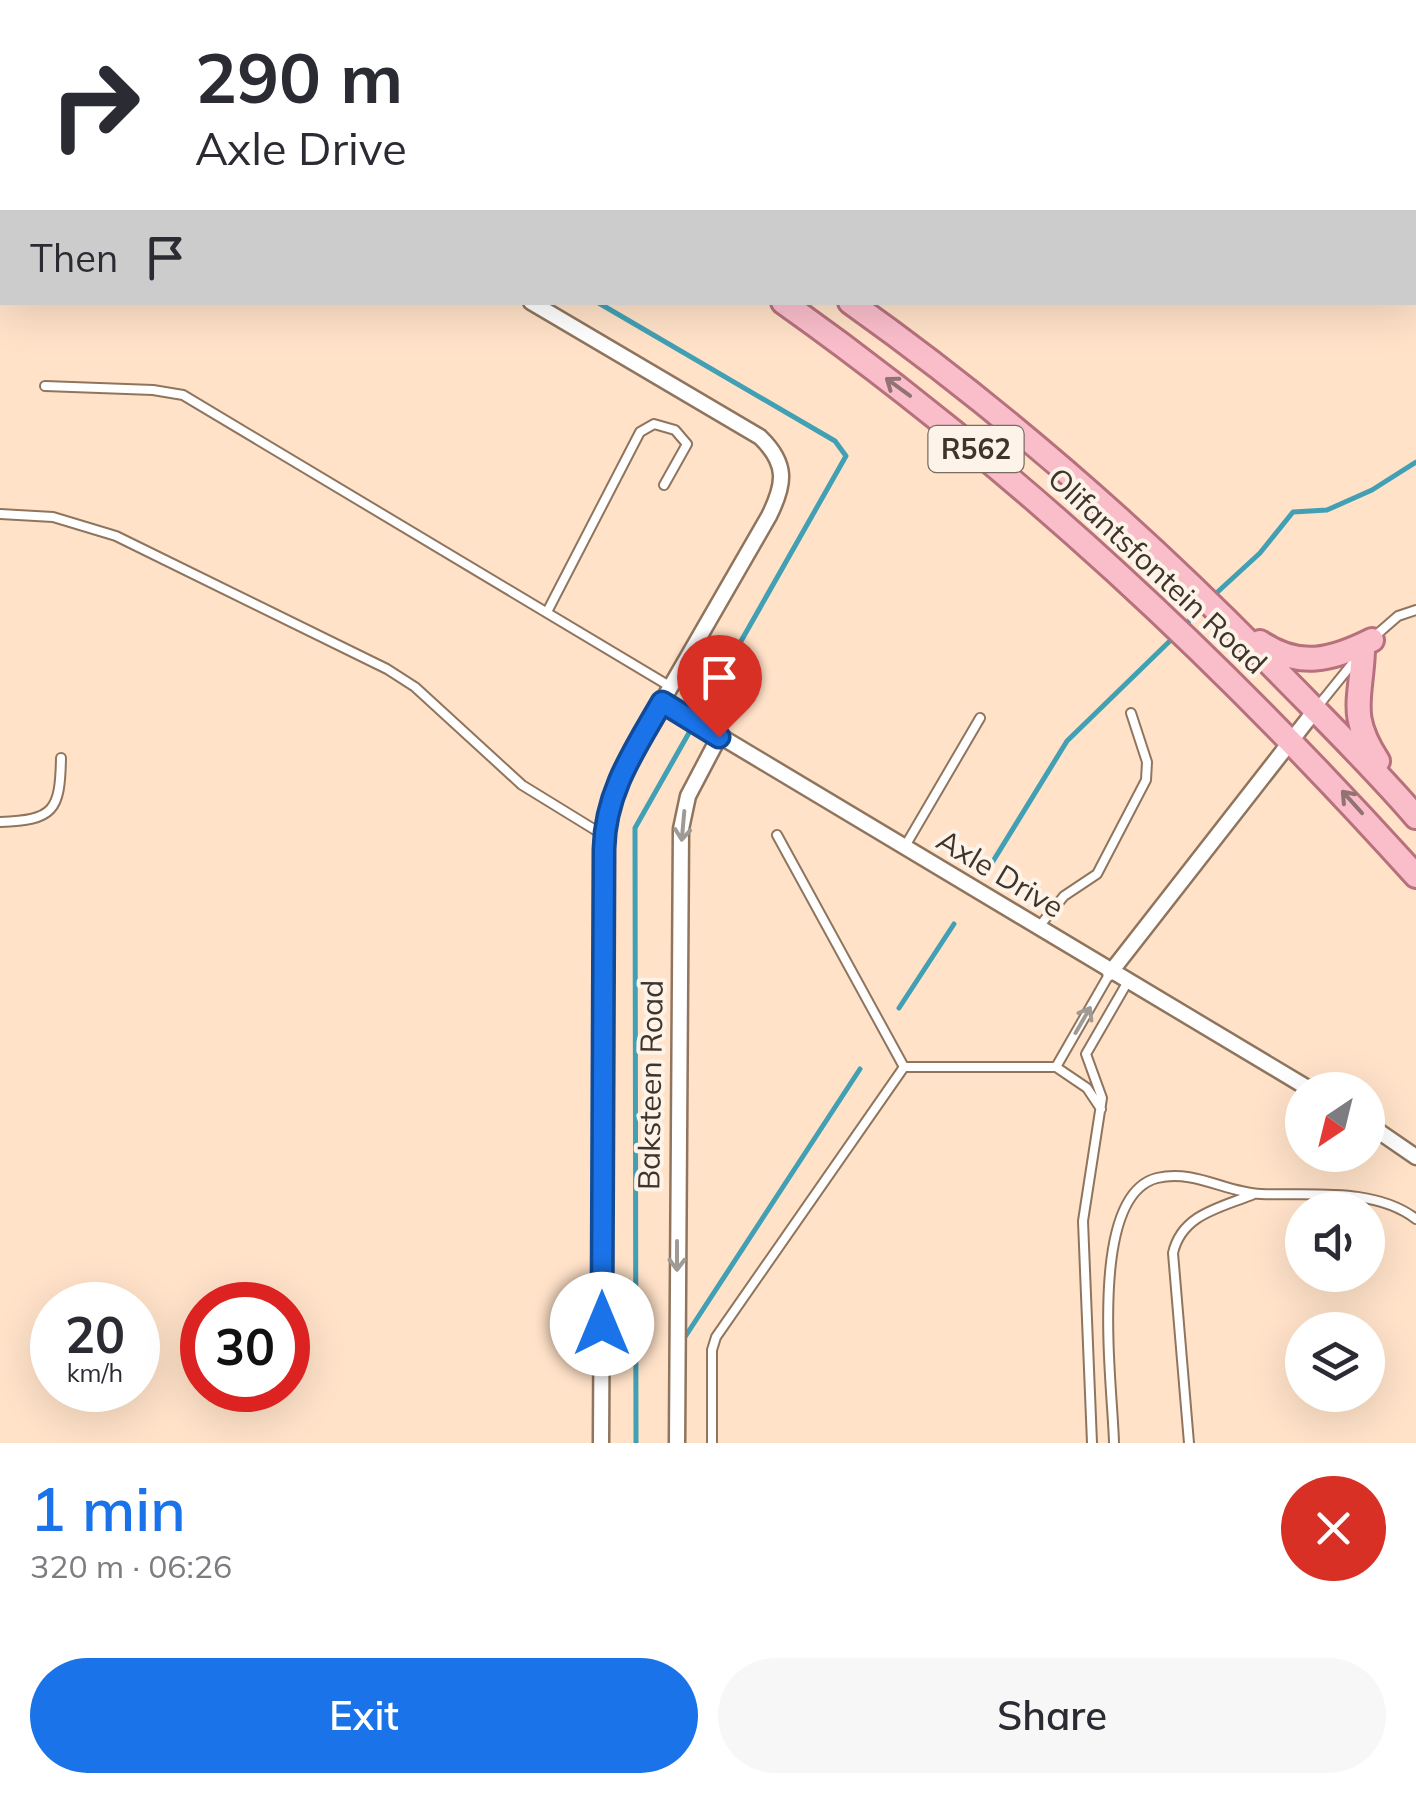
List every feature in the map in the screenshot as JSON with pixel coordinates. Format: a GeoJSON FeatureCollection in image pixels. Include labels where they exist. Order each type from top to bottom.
{"type":"FeatureCollection","features":[{"type":"Feature","properties":{"kind":"main road","name":"Olifantsfontein Road"},"geometry":{"type":"LineString","coordinates":[[788,305],[910,395],[1054,513],[1293,742],[1356,806],[1416,876]]}},
{"type":"Feature","properties":{"kind":"main road","name":"Olifantsfontein Road"},"geometry":{"type":"LineString","coordinates":[[854,305],[939,366],[1185,577],[1316,708],[1414,814]]}},
{"type":"Feature","properties":{"kind":"main road"},"geometry":{"type":"LineString","coordinates":[[1225,616],[1267,646],[1302,661],[1332,657],[1367,645],[1356,706],[1358,725],[1414,814]]}},
{"type":"Feature","properties":{"kind":"street"},"geometry":{"type":"LineString","coordinates":[[536,305],[760,437],[780,461],[784,475],[782,490],[613,790],[604,836],[602,1443]]}},
{"type":"Feature","properties":{"kind":"street","name":"Axle Drive"},"geometry":{"type":"LineString","coordinates":[[662,702],[1285,1075]]}},
{"type":"Feature","properties":{"kind":"street"},"geometry":{"type":"LineString","coordinates":[[1110,973],[1316,708]]}},
{"type":"Feature","properties":{"kind":"street","name":"Baksteen Road"},"geometry":{"type":"LineString","coordinates":[[677,1443],[682,829],[688,796],[719,737]]}},
{"type":"Feature","properties":{"kind":"street"},"geometry":{"type":"LineString","coordinates":[[1385,1136],[1416,1157]]}},
{"type":"Feature","properties":{"kind":"lane"},"geometry":{"type":"LineString","coordinates":[[45,386],[153,390],[183,395],[670,687]]}},
{"type":"Feature","properties":{"kind":"lane"},"geometry":{"type":"LineString","coordinates":[[547,612],[640,432],[654,424],[675,430],[686,444],[664,485]]}},
{"type":"Feature","properties":{"kind":"lane"},"geometry":{"type":"LineString","coordinates":[[0,514],[53,517],[116,536],[387,669],[416,686],[522,786],[604,836]]}},
{"type":"Feature","properties":{"kind":"lane"},"geometry":{"type":"LineString","coordinates":[[1316,708],[1367,645],[1398,616],[1416,610]]}},
{"type":"Feature","properties":{"kind":"lane"},"geometry":{"type":"LineString","coordinates":[[1038,929],[1064,896],[1098,874],[1146,780],[1147,762],[1131,713]]}},
{"type":"Feature","properties":{"kind":"lane"},"geometry":{"type":"LineString","coordinates":[[904,848],[980,718]]}},
{"type":"Feature","properties":{"kind":"lane"},"geometry":{"type":"LineString","coordinates":[[0,822],[38,819],[56,805],[61,758]]}},
{"type":"Feature","properties":{"kind":"lane"},"geometry":{"type":"LineString","coordinates":[[777,835],[904,1067]]}},
{"type":"Feature","properties":{"kind":"lane"},"geometry":{"type":"LineString","coordinates":[[1056,1068],[1110,973]]}},
{"type":"Feature","properties":{"kind":"lane"},"geometry":{"type":"LineString","coordinates":[[1092,1443],[1084,1221],[1102,1098],[1086,1054],[1127,983]]}},
{"type":"Feature","properties":{"kind":"lane"},"geometry":{"type":"LineString","coordinates":[[904,1067],[1056,1068],[1088,1088],[1101,1110]]}},
{"type":"Feature","properties":{"kind":"lane"},"geometry":{"type":"LineString","coordinates":[[712,1443],[712,1350],[716,1337],[904,1067]]}},
{"type":"Feature","properties":{"kind":"lane"},"geometry":{"type":"LineString","coordinates":[[1114,1443],[1109,1278],[1120,1220],[1132,1198],[1156,1178],[1201,1178],[1254,1194],[1363,1198],[1385,1202],[1416,1220]]}},
{"type":"Feature","properties":{"kind":"lane"},"geometry":{"type":"LineString","coordinates":[[1189,1443],[1173,1253],[1177,1232],[1193,1219],[1254,1194]]}},
{"type":"Feature","properties":{"kind":"waterway"},"geometry":{"type":"LineString","coordinates":[[602,305],[835,441],[846,456],[635,828],[636,1443]]}},
{"type":"Feature","properties":{"kind":"waterway"},"geometry":{"type":"LineString","coordinates":[[1211,598],[1260,553],[1293,512],[1327,510],[1372,490],[1416,462]]}},
{"type":"Feature","properties":{"kind":"waterway"},"geometry":{"type":"LineString","coordinates":[[1183,627],[1203,606]]}},
{"type":"Feature","properties":{"kind":"waterway"},"geometry":{"type":"LineString","coordinates":[[987,871],[1067,741],[1176,635]]}},
{"type":"Feature","properties":{"kind":"waterway"},"geometry":{"type":"LineString","coordinates":[[899,1008],[954,924]]}},
{"type":"Feature","properties":{"kind":"waterway"},"geometry":{"type":"LineString","coordinates":[[683,1340],[860,1069]]}},
{"type":"Feature","properties":{"kind":"route"},"geometry":{"type":"LineString","coordinates":[[602,1324],[604,836],[608,814],[613,790],[662,702],[719,737]]}}]}
